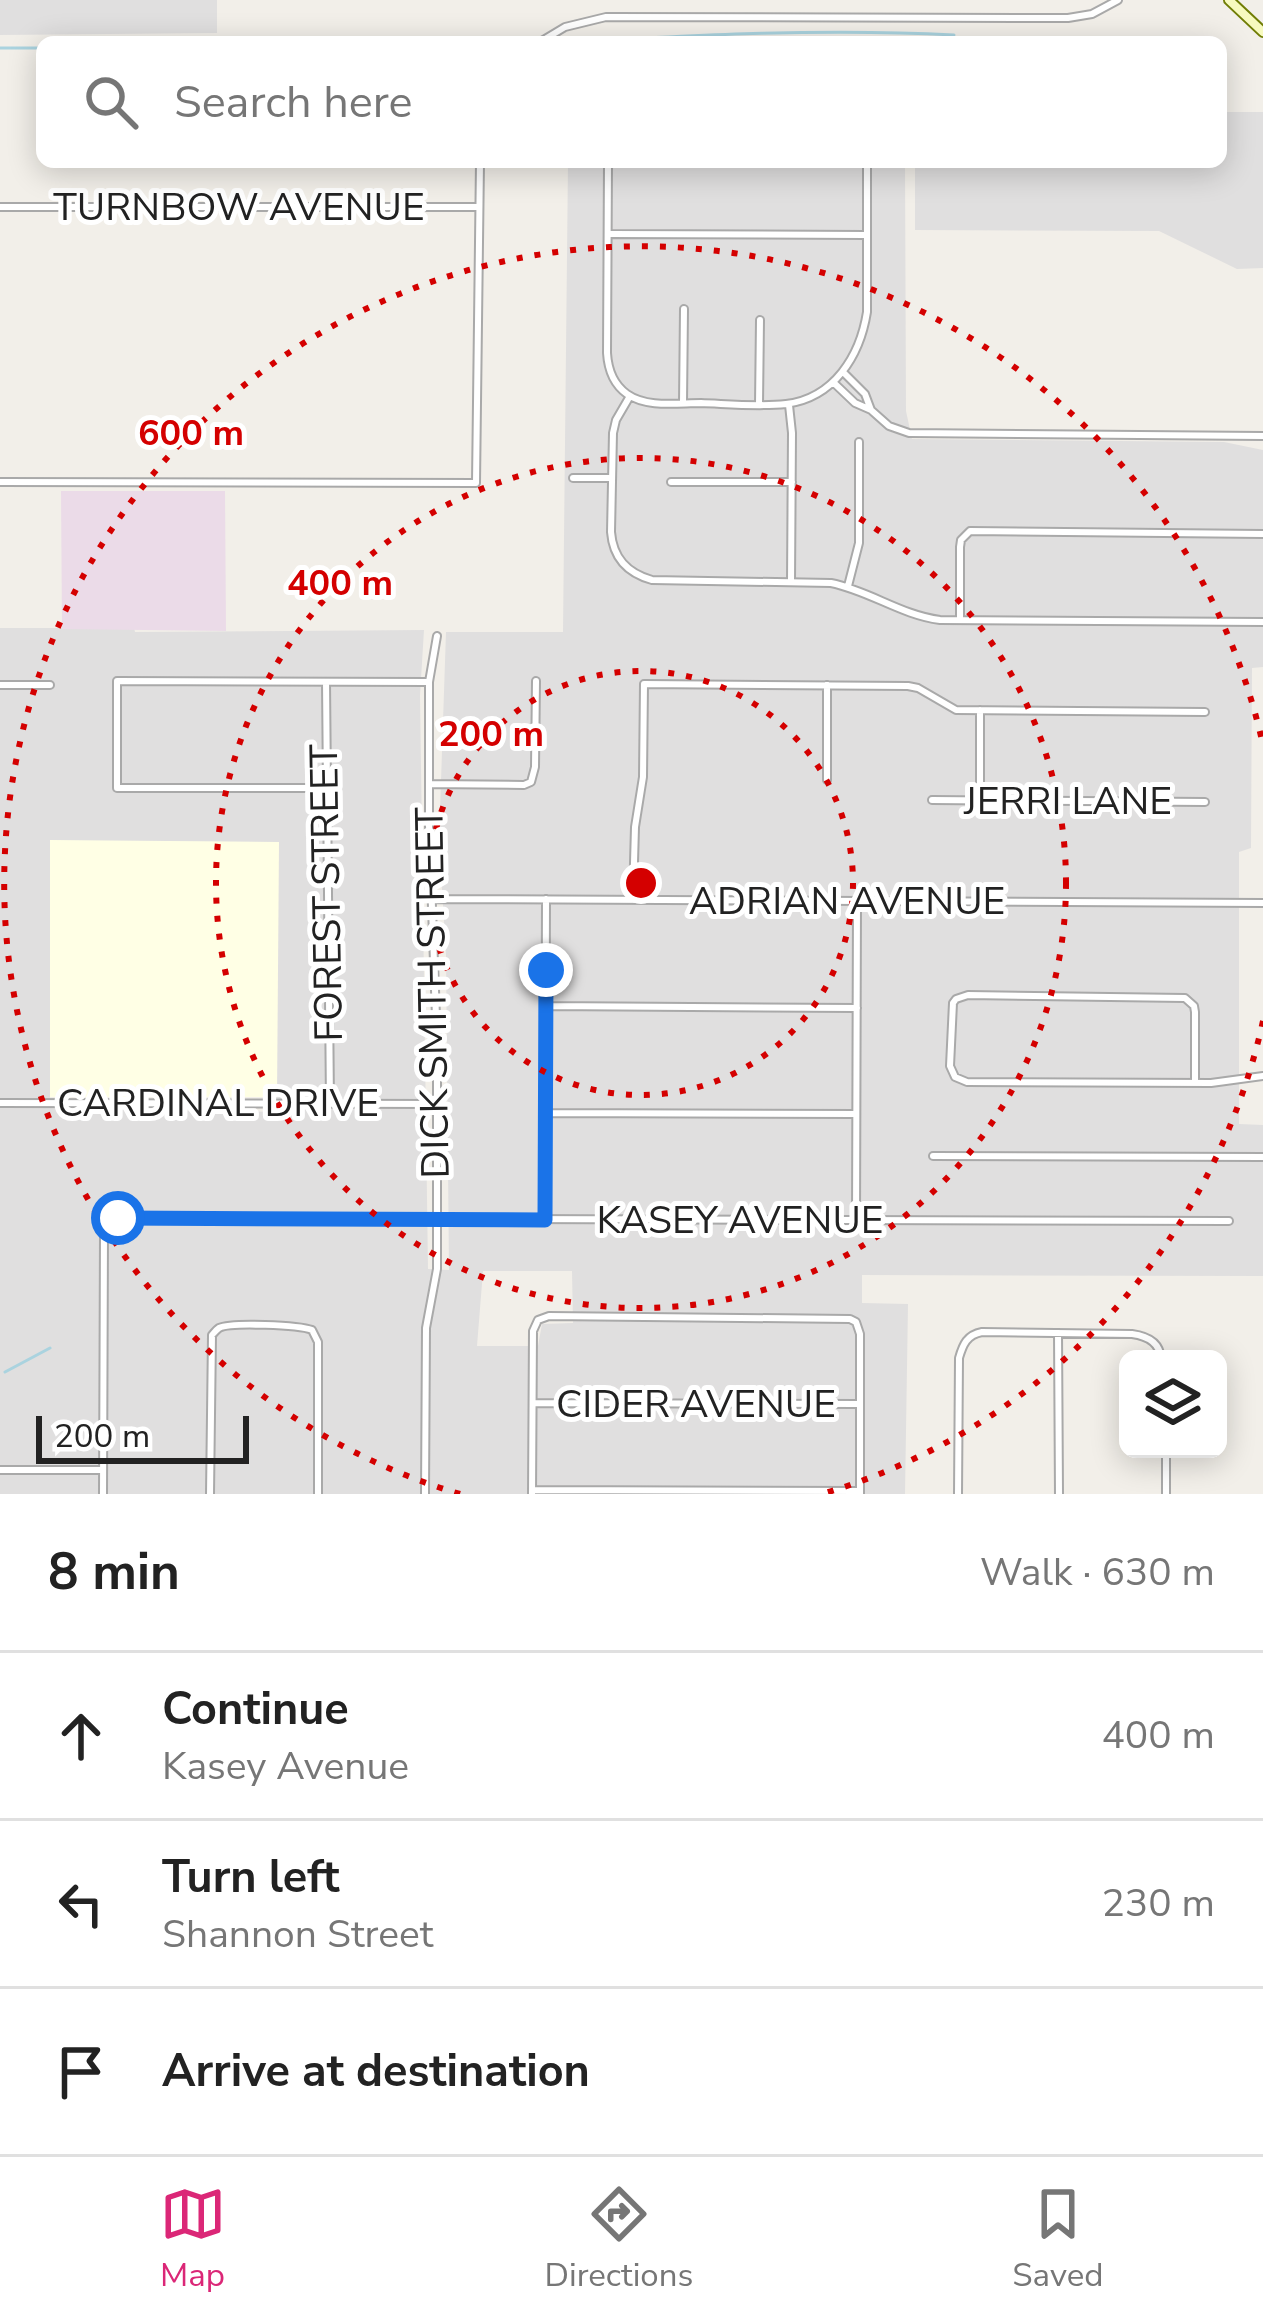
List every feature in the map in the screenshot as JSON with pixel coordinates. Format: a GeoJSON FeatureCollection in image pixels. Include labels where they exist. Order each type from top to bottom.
{"type":"FeatureCollection","features":[{"type":"Feature","properties":{"kind":"main road"},"geometry":{"type":"LineString","coordinates":[[1229,0],[1263,32]]}},
{"type":"Feature","properties":{"kind":"street"},"geometry":{"type":"LineString","coordinates":[[550,36],[565,27],[606,17],[1068,18],[1092,14],[1118,0]]}},
{"type":"Feature","properties":{"kind":"street"},"geometry":{"type":"LineString","coordinates":[[0,482],[476,483],[480,168]]}},
{"type":"Feature","properties":{"kind":"street"},"geometry":{"type":"LineString","coordinates":[[608,168],[608,366],[612,377],[630,396],[643,401],[759,404],[789,404],[834,383],[864,332],[868,168]]}},
{"type":"Feature","properties":{"kind":"street","name":"TURNBOW AVENUE"},"geometry":{"type":"LineString","coordinates":[[0,207],[479,207]]}},
{"type":"Feature","properties":{"kind":"street"},"geometry":{"type":"LineString","coordinates":[[609,234],[865,235]]}},
{"type":"Feature","properties":{"kind":"street"},"geometry":{"type":"LineString","coordinates":[[682,403],[683,309]]}},
{"type":"Feature","properties":{"kind":"street"},"geometry":{"type":"LineString","coordinates":[[759,404],[760,320]]}},
{"type":"Feature","properties":{"kind":"street"},"geometry":{"type":"LineString","coordinates":[[844,373],[865,394],[871,410]]}},
{"type":"Feature","properties":{"kind":"street"},"geometry":{"type":"LineString","coordinates":[[834,383],[889,426],[909,433],[1263,439]]}},
{"type":"Feature","properties":{"kind":"street"},"geometry":{"type":"LineString","coordinates":[[630,396],[613,433],[612,543],[622,565],[652,580],[848,586],[913,614],[960,620],[1263,622]]}},
{"type":"Feature","properties":{"kind":"street"},"geometry":{"type":"LineString","coordinates":[[789,404],[791,582]]}},
{"type":"Feature","properties":{"kind":"street"},"geometry":{"type":"LineString","coordinates":[[848,586],[859,543],[860,442]]}},
{"type":"Feature","properties":{"kind":"street"},"geometry":{"type":"LineString","coordinates":[[573,478],[612,478]]}},
{"type":"Feature","properties":{"kind":"street"},"geometry":{"type":"LineString","coordinates":[[671,482],[792,482]]}},
{"type":"Feature","properties":{"kind":"street"},"geometry":{"type":"LineString","coordinates":[[960,620],[960,547],[964,535],[976,530],[1263,534]]}},
{"type":"Feature","properties":{"kind":"street","name":"DICK SMITH STREET"},"geometry":{"type":"LineString","coordinates":[[425,1494],[425,1328],[436,1278],[437,1219],[429,682],[437,636]]}},
{"type":"Feature","properties":{"kind":"street"},"geometry":{"type":"LineString","coordinates":[[325,788],[117,788],[116,681],[429,682]]}},
{"type":"Feature","properties":{"kind":"street"},"geometry":{"type":"LineString","coordinates":[[429,784],[531,782],[536,681]]}},
{"type":"Feature","properties":{"kind":"street","name":"FOREST STREET"},"geometry":{"type":"LineString","coordinates":[[326,682],[330,1104]]}},
{"type":"Feature","properties":{"kind":"street"},"geometry":{"type":"LineString","coordinates":[[633,900],[635,827],[643,777],[644,684],[908,686],[956,710],[1205,712]]}},
{"type":"Feature","properties":{"kind":"street"},"geometry":{"type":"LineString","coordinates":[[0,685],[50,685]]}},
{"type":"Feature","properties":{"kind":"street"},"geometry":{"type":"LineString","coordinates":[[827,686],[827,780]]}},
{"type":"Feature","properties":{"kind":"street"},"geometry":{"type":"LineString","coordinates":[[980,710],[980,801]]}},
{"type":"Feature","properties":{"kind":"street","name":"JERRI LANE"},"geometry":{"type":"LineString","coordinates":[[932,800],[1205,802]]}},
{"type":"Feature","properties":{"kind":"street","name":"ADRIAN AVENUE"},"geometry":{"type":"LineString","coordinates":[[431,899],[1263,903]]}},
{"type":"Feature","properties":{"kind":"street"},"geometry":{"type":"LineString","coordinates":[[545,1220],[546,899]]}},
{"type":"Feature","properties":{"kind":"street"},"geometry":{"type":"LineString","coordinates":[[856,1220],[857,902]]}},
{"type":"Feature","properties":{"kind":"street"},"geometry":{"type":"LineString","coordinates":[[1196,1082],[1195,1012],[1185,998],[968,995],[952,1003],[950,1066],[961,1080],[1196,1082],[1263,1076]]}},
{"type":"Feature","properties":{"kind":"street"},"geometry":{"type":"LineString","coordinates":[[546,1006],[856,1008]]}},
{"type":"Feature","properties":{"kind":"street","name":"CARDINAL DRIVE"},"geometry":{"type":"LineString","coordinates":[[0,1102],[436,1104]]}},
{"type":"Feature","properties":{"kind":"street"},"geometry":{"type":"LineString","coordinates":[[546,1113],[856,1114]]}},
{"type":"Feature","properties":{"kind":"street"},"geometry":{"type":"LineString","coordinates":[[933,1156],[1263,1157]]}},
{"type":"Feature","properties":{"kind":"street","name":"KASEY AVENUE"},"geometry":{"type":"LineString","coordinates":[[103,1470],[104,1234],[108,1222],[118,1218],[1229,1221]]}},
{"type":"Feature","properties":{"kind":"street"},"geometry":{"type":"LineString","coordinates":[[549,1316],[844,1317],[856,1322],[860,1334],[860,1493],[532,1492],[532,1403],[533,1330],[538,1320],[549,1316]]}},
{"type":"Feature","properties":{"kind":"street"},"geometry":{"type":"LineString","coordinates":[[210,1494],[212,1335],[228,1326],[298,1325],[312,1330],[319,1342],[318,1494]]}},
{"type":"Feature","properties":{"kind":"street"},"geometry":{"type":"LineString","coordinates":[[958,1494],[959,1358],[969,1337],[982,1332],[1132,1334],[1152,1340],[1159,1350]]}},
{"type":"Feature","properties":{"kind":"street"},"geometry":{"type":"LineString","coordinates":[[1058,1333],[1059,1494]]}},
{"type":"Feature","properties":{"kind":"street","name":"CIDER AVENUE"},"geometry":{"type":"LineString","coordinates":[[532,1403],[860,1404]]}},
{"type":"Feature","properties":{"kind":"street"},"geometry":{"type":"LineString","coordinates":[[1166,1458],[1166,1494]]}},
{"type":"Feature","properties":{"kind":"street"},"geometry":{"type":"LineString","coordinates":[[0,1470],[103,1470],[103,1494]]}},
{"type":"Feature","properties":{"kind":"shaded area"},"geometry":{"type":"Polygon","coordinates":[[[0,0],[217,0],[217,33],[0,35],[0,0]]]}},
{"type":"Feature","properties":{"kind":"shaded area"},"geometry":{"type":"Polygon","coordinates":[[[1227,112],[1263,112],[1263,268],[1237,269],[1159,231],[915,230],[915,168],[1227,168],[1227,112]]]}},
{"type":"Feature","properties":{"kind":"shaded area"},"geometry":{"type":"Polygon","coordinates":[[[568,168],[905,168],[906,411],[912,439],[1224,442],[1263,450],[1263,667],[1252,668],[1251,848],[1239,852],[1239,1124],[1263,1125],[1263,1276],[862,1275],[862,1303],[908,1304],[905,1494],[0,1494],[0,628],[424,630],[420,695],[428,1269],[449,1270],[446,954],[439,841],[446,632],[563,632],[568,168]],[[50,841],[50,1108],[276,1112],[278,842],[50,841]],[[483,1271],[477,1346],[538,1346],[542,1324],[573,1323],[572,1271],[483,1271]]]}},
{"type":"Feature","properties":{"kind":"shaded area"},"geometry":{"type":"Polygon","coordinates":[[[61,491],[225,491],[226,631],[62,629],[61,491]]]}},
{"type":"Feature","properties":{"kind":"shaded area"},"geometry":{"type":"Polygon","coordinates":[[[50,840],[279,842],[277,1097],[50,1097],[50,840]]]}},
{"type":"Feature","properties":{"kind":"waterway"},"geometry":{"type":"LineString","coordinates":[[692,36],[954,35]]}},
{"type":"Feature","properties":{"kind":"waterway"},"geometry":{"type":"LineString","coordinates":[[0,48],[36,48]]}},
{"type":"Feature","properties":{"kind":"waterway"},"geometry":{"type":"LineString","coordinates":[[5,1372],[50,1348]]}},
{"type":"Feature","properties":{"kind":"route"},"geometry":{"type":"LineString","coordinates":[[118,1218],[545,1220],[546,970]]}}]}
